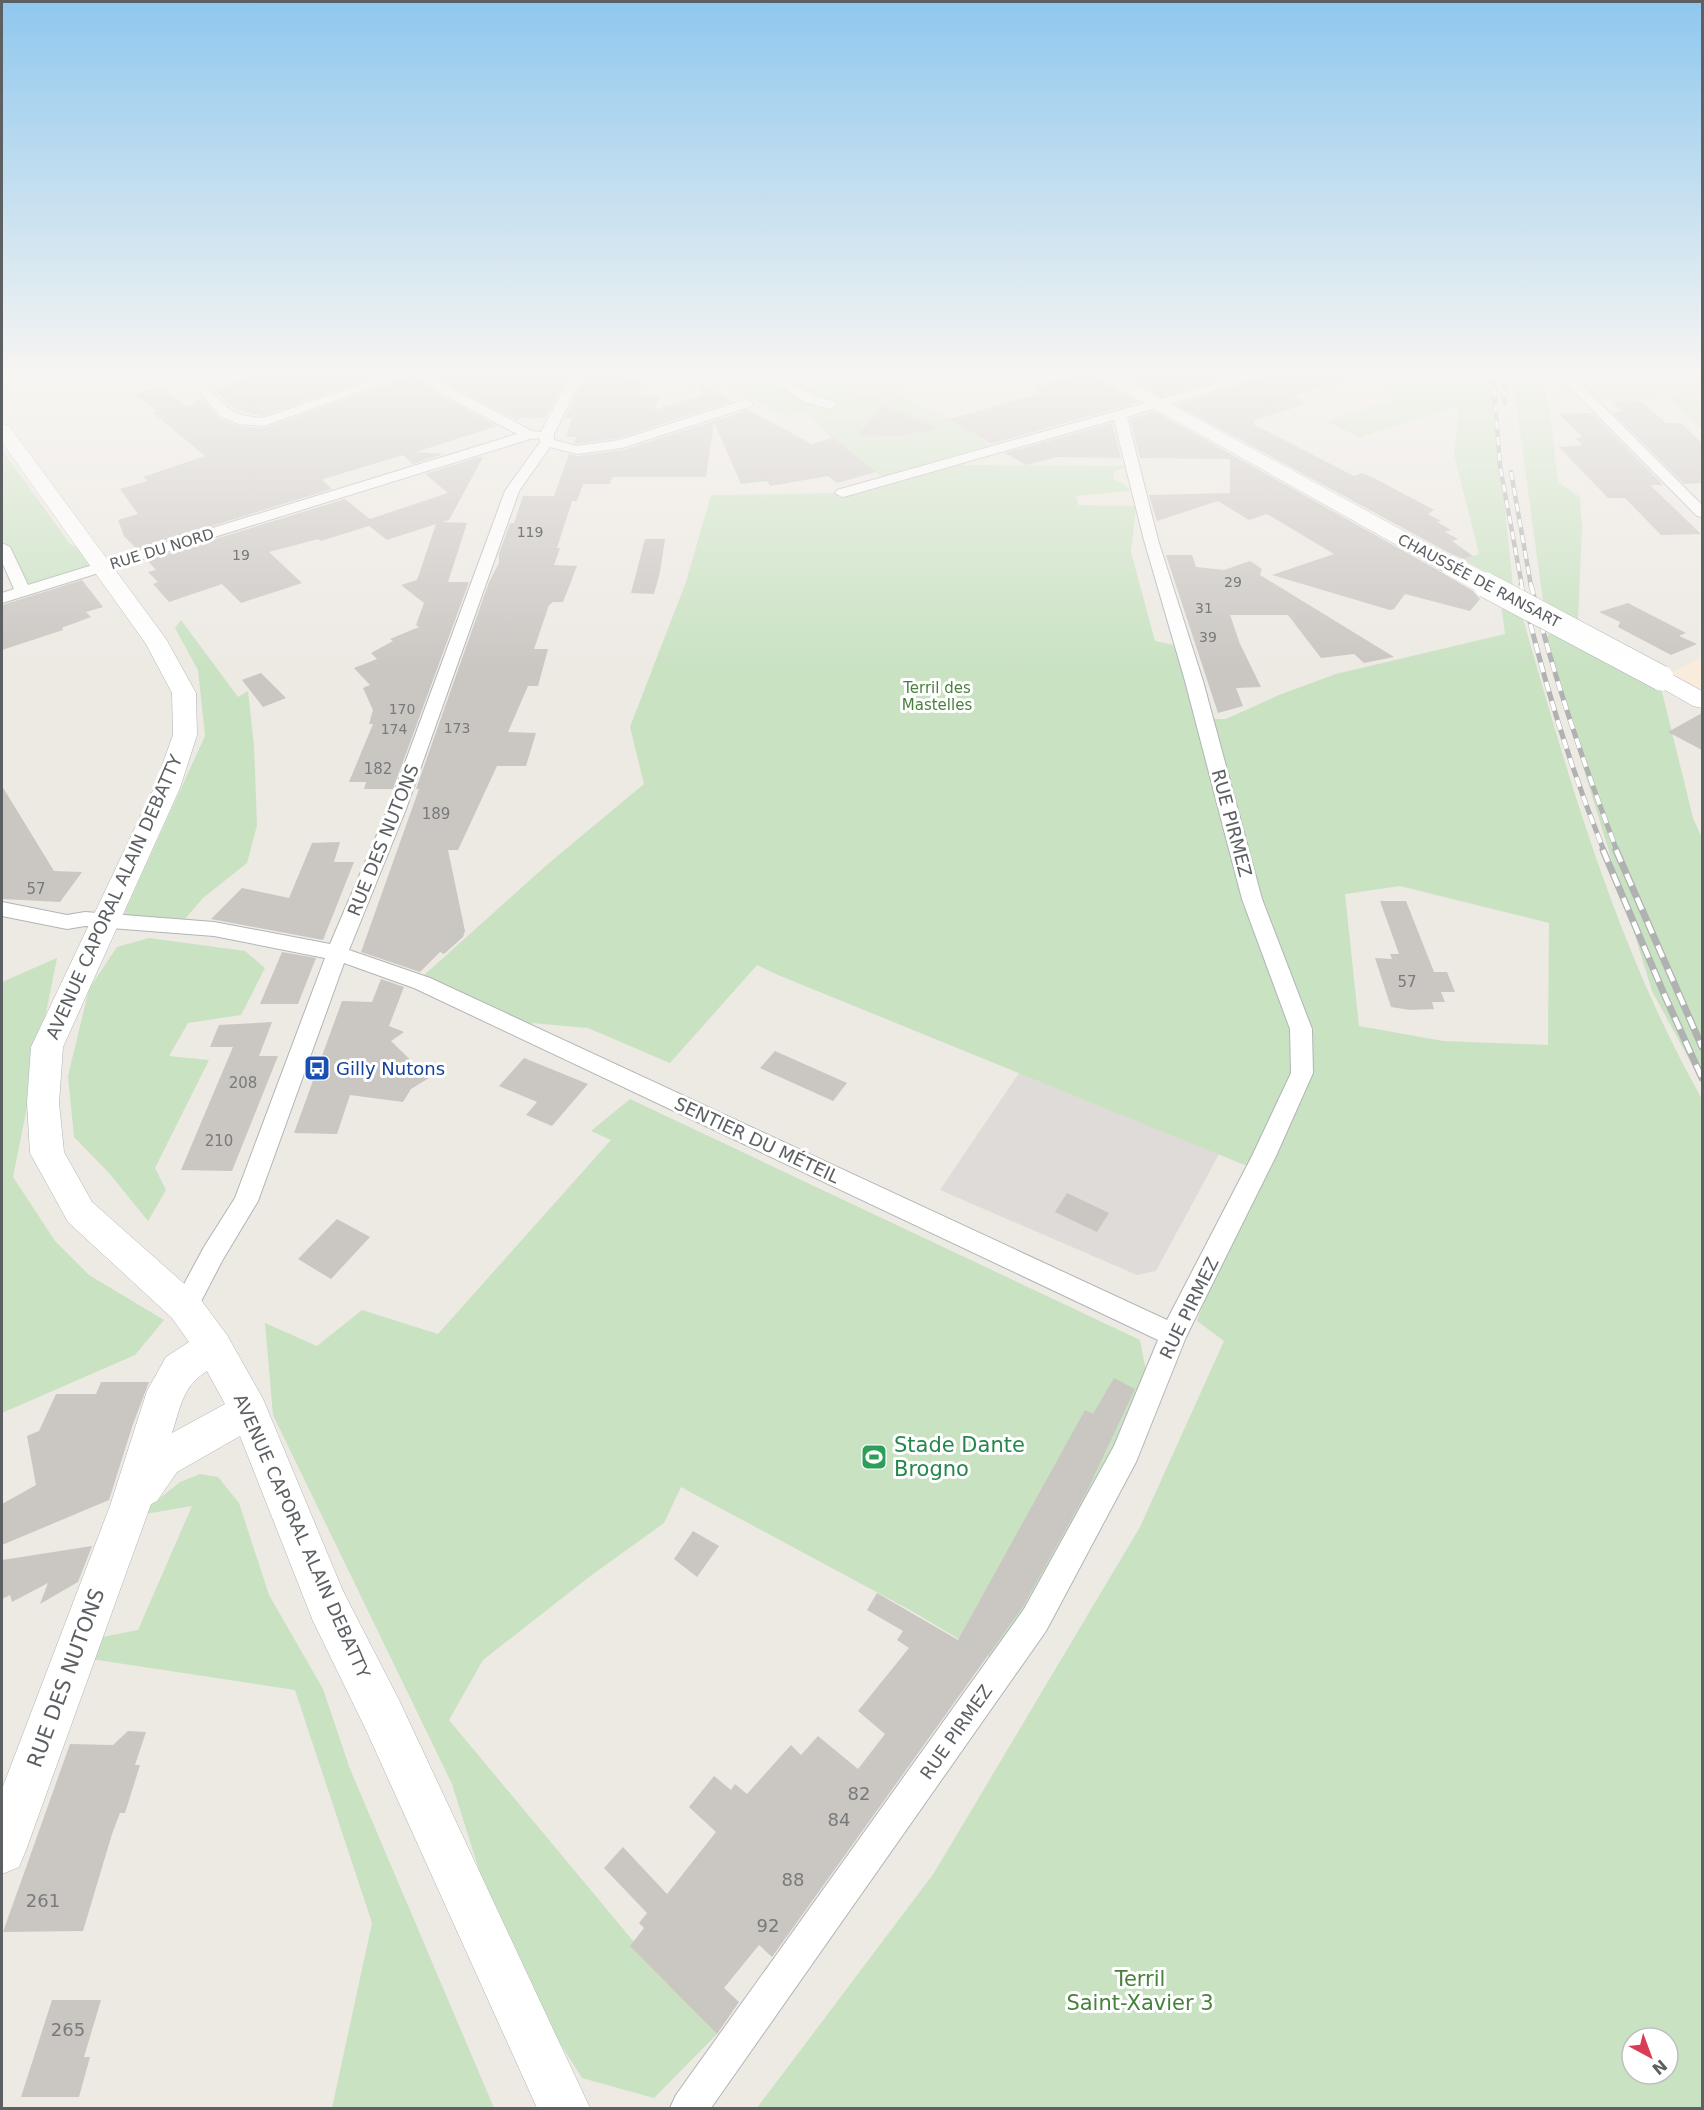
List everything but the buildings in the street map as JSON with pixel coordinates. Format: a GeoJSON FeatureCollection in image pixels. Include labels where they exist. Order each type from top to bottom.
{"type":"FeatureCollection","features":[{"type":"Feature","properties":{"kind":"main road","name":"AVENUE CAPORAL ALAIN DEBATTY"},"geometry":{"type":"LineString","coordinates":[[33,471],[158,644],[184,693],[185,735],[167,788],[47,1047],[43,1103],[47,1154],[80,1212],[185,1307],[214,1347],[249,1411],[328,1606],[383,1716],[564,2109]]}},
{"type":"Feature","properties":{"kind":"main road","name":"CHAUSSÉE DE RANSART"},"geometry":{"type":"LineString","coordinates":[[1279,471],[1702,701]]}},
{"type":"Feature","properties":{"kind":"main road","name":"RUE DES NUTONS"},"geometry":{"type":"LineString","coordinates":[[2,1850],[130,1506],[166,1391],[179,1369],[214,1347]]}},
{"type":"Feature","properties":{"kind":"main road","name":"RUE DES NUTONS"},"geometry":{"type":"LineString","coordinates":[[130,1506],[163,1459],[249,1411]]}},
{"type":"Feature","properties":{"kind":"street","name":"RUE DU NORD"},"geometry":{"type":"LineString","coordinates":[[2,598],[425,471]]}},
{"type":"Feature","properties":{"kind":"street","name":"RUE DES NUTONS"},"geometry":{"type":"LineString","coordinates":[[185,1307],[213,1254],[246,1201],[338,953],[397,809],[512,491],[522,471]]}},
{"type":"Feature","properties":{"kind":"street"},"geometry":{"type":"LineString","coordinates":[[842,493],[917,471]]}},
{"type":"Feature","properties":{"kind":"street","name":"RUE PIRMEZ"},"geometry":{"type":"LineString","coordinates":[[689,2109],[1035,1620],[1126,1453],[1173,1335],[1264,1156],[1302,1073],[1301,1029],[1252,899],[1194,681],[1151,540],[1134,471]]}},
{"type":"Feature","properties":{"kind":"street"},"geometry":{"type":"LineString","coordinates":[[1660,471],[1702,513]]}},
{"type":"Feature","properties":{"kind":"street"},"geometry":{"type":"LineString","coordinates":[[2,547],[23,592]]}},
{"type":"Feature","properties":{"kind":"street","name":"SENTIER DU MÉTEIL"},"geometry":{"type":"LineString","coordinates":[[2,909],[67,922],[85,919],[214,929],[338,953],[422,983],[1173,1335]]}},
{"type":"Feature","properties":{"kind":"shaded area"},"geometry":{"type":"Polygon","coordinates":[[[1702,657],[1702,690],[1671,673],[1702,657]]]}},
{"type":"Feature","properties":{"kind":"shaded area"},"geometry":{"type":"Polygon","coordinates":[[[1019,1073],[1219,1154],[1156,1271],[1137,1275],[940,1190],[1019,1073]]]}},
{"type":"Feature","properties":{"kind":"green space"},"geometry":{"type":"Polygon","coordinates":[[[2,471],[18,471],[70,544],[78,548],[91,566],[30,585],[24,579],[2,537],[2,471]]]}},
{"type":"Feature","properties":{"kind":"green space"},"geometry":{"type":"Polygon","coordinates":[[[875,471],[901,471],[883,477],[875,471]]]}},
{"type":"Feature","properties":{"kind":"green space"},"geometry":{"type":"Polygon","coordinates":[[[929,471],[1115,471],[1113,479],[1126,485],[1130,491],[1076,496],[1078,505],[1136,506],[1131,552],[1155,641],[1174,645],[1199,719],[1226,719],[1279,695],[1336,674],[1505,634],[1501,604],[1522,615],[1577,801],[1620,923],[1672,1042],[1702,1099],[1702,2108],[757,2108],[934,1873],[1140,1527],[1224,1341],[1197,1321],[1252,1168],[757,965],[670,1063],[588,1028],[532,1023],[526,1032],[422,977],[549,863],[644,784],[630,727],[686,582],[711,495],[841,493],[929,471]],[[1400,886],[1345,894],[1359,1026],[1443,1041],[1548,1045],[1549,923],[1400,886]]]}},
{"type":"Feature","properties":{"kind":"green space"},"geometry":{"type":"Polygon","coordinates":[[[1458,471],[1501,471],[1513,586],[1462,560],[1479,554],[1458,471]]]}},
{"type":"Feature","properties":{"kind":"green space"},"geometry":{"type":"Polygon","coordinates":[[[1525,471],[1557,471],[1558,482],[1580,497],[1582,529],[1578,620],[1543,601],[1525,471]]]}},
{"type":"Feature","properties":{"kind":"green space"},"geometry":{"type":"Polygon","coordinates":[[[181,620],[238,697],[248,691],[254,746],[257,825],[247,863],[203,898],[178,927],[120,922],[205,736],[198,670],[175,628],[181,620]]]}},
{"type":"Feature","properties":{"kind":"green space"},"geometry":{"type":"Polygon","coordinates":[[[1551,632],[1661,688],[1693,818],[1702,838],[1702,1083],[1652,991],[1544,640],[1551,632]]]}},
{"type":"Feature","properties":{"kind":"green space"},"geometry":{"type":"Polygon","coordinates":[[[149,938],[245,951],[265,968],[241,1015],[188,1023],[169,1056],[209,1060],[155,1168],[166,1190],[148,1221],[109,1173],[74,1137],[68,1076],[89,989],[117,947],[149,938]]]}},
{"type":"Feature","properties":{"kind":"green space"},"geometry":{"type":"Polygon","coordinates":[[[57,958],[13,1177],[55,1241],[89,1275],[164,1320],[135,1355],[2,1413],[2,982],[57,958]]]}},
{"type":"Feature","properties":{"kind":"green space"},"geometry":{"type":"Polygon","coordinates":[[[630,1099],[1140,1340],[1150,1392],[996,1661],[910,1610],[681,1487],[664,1523],[589,1577],[483,1660],[449,1720],[669,1984],[717,2034],[654,2098],[582,2078],[507,1959],[452,1784],[273,1415],[265,1323],[317,1346],[362,1310],[438,1334],[611,1140],[591,1131],[630,1099]]]}},
{"type":"Feature","properties":{"kind":"green space"},"geometry":{"type":"Polygon","coordinates":[[[200,1474],[218,1477],[239,1503],[269,1595],[323,1689],[350,1769],[494,2108],[332,2108],[372,1923],[295,1690],[91,1659],[97,1638],[138,1630],[192,1506],[139,1515],[180,1482],[200,1474]]]}},
{"type":"Feature","properties":{"kind":"railway"},"geometry":{"type":"LineString","coordinates":[[1501,471],[1522,586]]}},
{"type":"Feature","properties":{"kind":"railway"},"geometry":{"type":"LineString","coordinates":[[1511,472],[1531,586]]}},
{"type":"Feature","properties":{"kind":"railway"},"geometry":{"type":"LineString","coordinates":[[1521,585],[1557,720],[1604,851]]}},
{"type":"Feature","properties":{"kind":"railway"},"geometry":{"type":"LineString","coordinates":[[1531,585],[1570,720],[1617,851]]}},
{"type":"Feature","properties":{"kind":"railway"},"geometry":{"type":"LineString","coordinates":[[1603,850],[1702,1078]]}},
{"type":"Feature","properties":{"kind":"railway"},"geometry":{"type":"LineString","coordinates":[[1616,850],[1702,1047]]}},
{"type":"Feature","properties":{"kind":"place","name":"Gilly Nutons"},"geometry":{"type":"Point","coordinates":[317,1068]}},
{"type":"Feature","properties":{"kind":"place","name":"Stade Dante Brogno"},"geometry":{"type":"Point","coordinates":[874,1457]}},
{"type":"Feature","properties":{"kind":"park label","name":"Terril des Mastelles"},"geometry":{"type":"Point","coordinates":[937,696]}},
{"type":"Feature","properties":{"kind":"park label","name":"Terril Saint-Xavier 3"},"geometry":{"type":"Point","coordinates":[1140,1991]}}]}
